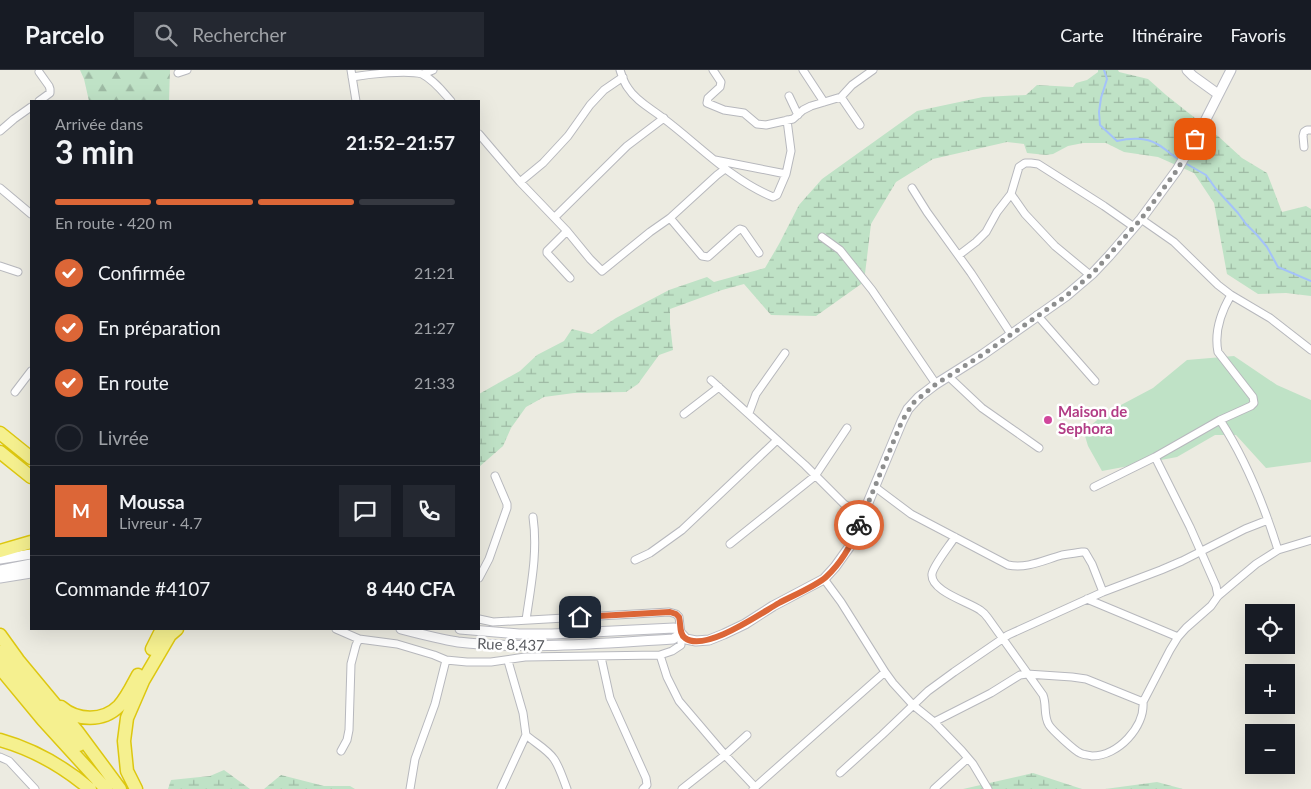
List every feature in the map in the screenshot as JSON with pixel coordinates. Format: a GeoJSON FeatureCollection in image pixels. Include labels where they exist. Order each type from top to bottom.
{"type":"FeatureCollection","features":[{"type":"Feature","properties":{"kind":"highway"},"geometry":{"type":"LineString","coordinates":[[0,433],[30,457]]}},
{"type":"Feature","properties":{"kind":"highway"},"geometry":{"type":"LineString","coordinates":[[0,452],[30,476]]}},
{"type":"Feature","properties":{"kind":"highway"},"geometry":{"type":"LineString","coordinates":[[0,551],[30,544]]}},
{"type":"Feature","properties":{"kind":"highway"},"geometry":{"type":"LineString","coordinates":[[46,693],[64,709],[83,718],[103,716],[112,712],[127,695],[162,630]]}},
{"type":"Feature","properties":{"kind":"highway"},"geometry":{"type":"LineString","coordinates":[[136,789],[127,771],[125,756],[124,741],[127,718],[143,680],[170,635],[176,630]]}},
{"type":"Feature","properties":{"kind":"highway"},"geometry":{"type":"LineString","coordinates":[[0,635],[18,660],[77,731],[120,789]]}},
{"type":"Feature","properties":{"kind":"highway"},"geometry":{"type":"LineString","coordinates":[[0,652],[8,664],[70,736],[120,789]]}},
{"type":"Feature","properties":{"kind":"highway"},"geometry":{"type":"LineString","coordinates":[[0,668],[43,720],[105,789]]}},
{"type":"Feature","properties":{"kind":"highway"},"geometry":{"type":"LineString","coordinates":[[0,682],[37,727],[105,789]]}},
{"type":"Feature","properties":{"kind":"highway"},"geometry":{"type":"LineString","coordinates":[[0,740],[46,759],[90,789]]}},
{"type":"Feature","properties":{"kind":"main road"},"geometry":{"type":"LineString","coordinates":[[1188,70],[1218,94]]}},
{"type":"Feature","properties":{"kind":"main road","name":"Rue 8.437"},"geometry":{"type":"LineString","coordinates":[[470,630],[520,634],[552,634],[674,628],[686,639],[696,641],[709,640],[745,624],[824,578],[835,567],[850,546],[908,409],[919,397],[936,384],[982,355],[1066,296],[1090,275],[1141,219],[1182,161],[1204,125],[1231,70]]}},
{"type":"Feature","properties":{"kind":"main road"},"geometry":{"type":"LineString","coordinates":[[0,559],[30,554]]}},
{"type":"Feature","properties":{"kind":"main road"},"geometry":{"type":"LineString","coordinates":[[0,570],[30,564]]}},
{"type":"Feature","properties":{"kind":"main road"},"geometry":{"type":"LineString","coordinates":[[0,578],[30,573]]}},
{"type":"Feature","properties":{"kind":"main road","name":"Rue 8.437"},"geometry":{"type":"LineString","coordinates":[[404,630],[456,642],[522,645],[673,639],[681,634]]}},
{"type":"Feature","properties":{"kind":"street"},"geometry":{"type":"LineString","coordinates":[[178,73],[187,70]]}},
{"type":"Feature","properties":{"kind":"street"},"geometry":{"type":"LineString","coordinates":[[356,100],[352,73],[404,70],[423,74],[450,100]]}},
{"type":"Feature","properties":{"kind":"street"},"geometry":{"type":"LineString","coordinates":[[423,74],[433,70]]}},
{"type":"Feature","properties":{"kind":"street"},"geometry":{"type":"LineString","coordinates":[[712,70],[721,82],[720,87],[708,98],[707,103],[724,110],[744,113],[757,124],[766,125],[793,119],[811,106],[841,97],[852,85],[872,70]]}},
{"type":"Feature","properties":{"kind":"street"},"geometry":{"type":"LineString","coordinates":[[803,70],[824,102]]}},
{"type":"Feature","properties":{"kind":"street"},"geometry":{"type":"LineString","coordinates":[[40,72],[50,92],[40,100]]}},
{"type":"Feature","properties":{"kind":"street"},"geometry":{"type":"LineString","coordinates":[[520,182],[543,163],[562,143],[590,105],[621,73],[628,88],[640,100],[725,169],[773,197],[778,195],[786,174],[790,151],[788,120]]}},
{"type":"Feature","properties":{"kind":"street"},"geometry":{"type":"LineString","coordinates":[[789,96],[798,115]]}},
{"type":"Feature","properties":{"kind":"street"},"geometry":{"type":"LineString","coordinates":[[841,97],[860,125]]}},
{"type":"Feature","properties":{"kind":"street"},"geometry":{"type":"LineString","coordinates":[[0,131],[30,108]]}},
{"type":"Feature","properties":{"kind":"street"},"geometry":{"type":"LineString","coordinates":[[554,217],[627,146],[664,118]]}},
{"type":"Feature","properties":{"kind":"street"},"geometry":{"type":"LineString","coordinates":[[1304,147],[1304,132],[1311,130]]}},
{"type":"Feature","properties":{"kind":"street"},"geometry":{"type":"LineString","coordinates":[[480,137],[602,271],[670,218],[725,169]]}},
{"type":"Feature","properties":{"kind":"street"},"geometry":{"type":"LineString","coordinates":[[714,160],[786,174]]}},
{"type":"Feature","properties":{"kind":"street"},"geometry":{"type":"LineString","coordinates":[[959,255],[982,237],[997,212],[1011,194],[1019,167],[1025,163],[1038,164],[1134,227]]}},
{"type":"Feature","properties":{"kind":"street"},"geometry":{"type":"LineString","coordinates":[[0,188],[30,213]]}},
{"type":"Feature","properties":{"kind":"street"},"geometry":{"type":"LineString","coordinates":[[912,188],[1011,334]]}},
{"type":"Feature","properties":{"kind":"street"},"geometry":{"type":"LineString","coordinates":[[1011,194],[1025,214],[1049,240],[1090,275]]}},
{"type":"Feature","properties":{"kind":"street"},"geometry":{"type":"LineString","coordinates":[[670,218],[705,258],[740,229],[743,230],[759,253]]}},
{"type":"Feature","properties":{"kind":"street"},"geometry":{"type":"LineString","coordinates":[[1141,219],[1174,242],[1218,285],[1270,318],[1311,350]]}},
{"type":"Feature","properties":{"kind":"street"},"geometry":{"type":"LineString","coordinates":[[567,231],[547,251],[570,278]]}},
{"type":"Feature","properties":{"kind":"street"},"geometry":{"type":"LineString","coordinates":[[822,237],[840,250],[872,290],[936,384]]}},
{"type":"Feature","properties":{"kind":"street"},"geometry":{"type":"LineString","coordinates":[[0,266],[18,272]]}},
{"type":"Feature","properties":{"kind":"street"},"geometry":{"type":"LineString","coordinates":[[1094,486],[1156,457],[1220,420],[1254,403],[1253,397],[1218,352],[1216,344],[1216,333],[1224,306],[1231,295]]}},
{"type":"Feature","properties":{"kind":"street"},"geometry":{"type":"LineString","coordinates":[[1037,315],[1095,381]]}},
{"type":"Feature","properties":{"kind":"street"},"geometry":{"type":"LineString","coordinates":[[749,413],[756,394],[785,353]]}},
{"type":"Feature","properties":{"kind":"street"},"geometry":{"type":"LineString","coordinates":[[15,392],[30,372]]}},
{"type":"Feature","properties":{"kind":"street"},"geometry":{"type":"LineString","coordinates":[[948,376],[982,408],[1039,448]]}},
{"type":"Feature","properties":{"kind":"street"},"geometry":{"type":"LineString","coordinates":[[711,380],[749,413],[844,504],[864,513]]}},
{"type":"Feature","properties":{"kind":"street"},"geometry":{"type":"LineString","coordinates":[[684,414],[720,387]]}},
{"type":"Feature","properties":{"kind":"street"},"geometry":{"type":"LineString","coordinates":[[1220,420],[1246,467],[1278,550]]}},
{"type":"Feature","properties":{"kind":"street"},"geometry":{"type":"LineString","coordinates":[[730,544],[815,476],[847,428]]}},
{"type":"Feature","properties":{"kind":"street"},"geometry":{"type":"LineString","coordinates":[[635,560],[650,553],[682,530],[777,440]]}},
{"type":"Feature","properties":{"kind":"street"},"geometry":{"type":"LineString","coordinates":[[1156,457],[1190,527],[1216,586],[1218,596]]}},
{"type":"Feature","properties":{"kind":"street"},"geometry":{"type":"LineString","coordinates":[[480,576],[489,559],[507,508],[495,476]]}},
{"type":"Feature","properties":{"kind":"street"},"geometry":{"type":"LineString","coordinates":[[875,486],[911,514],[1008,565],[1017,567],[1062,555],[1085,552],[1103,592]]}},
{"type":"Feature","properties":{"kind":"street"},"geometry":{"type":"LineString","coordinates":[[526,620],[535,556],[533,517]]}},
{"type":"Feature","properties":{"kind":"street"},"geometry":{"type":"LineString","coordinates":[[840,773],[928,691],[1008,635],[1103,592],[1161,570],[1245,529],[1268,520]]}},
{"type":"Feature","properties":{"kind":"street"},"geometry":{"type":"LineString","coordinates":[[955,537],[932,574],[937,586],[981,610],[1043,695],[1045,718],[1049,726],[1080,753],[1091,756],[1110,752],[1136,728],[1144,708],[1143,702],[1178,637],[1211,606],[1218,596],[1256,564],[1278,550],[1311,540]]}},
{"type":"Feature","properties":{"kind":"street"},"geometry":{"type":"LineString","coordinates":[[824,578],[885,672],[913,705],[934,722],[968,758],[988,789]]}},
{"type":"Feature","properties":{"kind":"street"},"geometry":{"type":"LineString","coordinates":[[1087,599],[1178,637]]}},
{"type":"Feature","properties":{"kind":"street"},"geometry":{"type":"LineString","coordinates":[[339,630],[360,638],[397,644],[446,660],[468,662],[508,661],[526,657],[660,655],[672,651],[681,645],[679,617],[670,612],[493,622],[480,619]]}},
{"type":"Feature","properties":{"kind":"street"},"geometry":{"type":"LineString","coordinates":[[342,751],[348,730],[351,664],[360,638]]}},
{"type":"Feature","properties":{"kind":"street"},"geometry":{"type":"LineString","coordinates":[[660,655],[667,677],[680,701],[754,788],[885,672]]}},
{"type":"Feature","properties":{"kind":"street"},"geometry":{"type":"LineString","coordinates":[[601,657],[610,698],[646,778],[646,785],[643,789]]}},
{"type":"Feature","properties":{"kind":"street"},"geometry":{"type":"LineString","coordinates":[[410,789],[414,759],[435,704],[446,660]]}},
{"type":"Feature","properties":{"kind":"street"},"geometry":{"type":"LineString","coordinates":[[501,789],[526,735],[523,713],[508,661]]}},
{"type":"Feature","properties":{"kind":"street"},"geometry":{"type":"LineString","coordinates":[[934,722],[991,693],[1020,675],[1027,674],[1086,679],[1143,702]]}},
{"type":"Feature","properties":{"kind":"street"},"geometry":{"type":"LineString","coordinates":[[526,735],[554,760],[567,789]]}},
{"type":"Feature","properties":{"kind":"street"},"geometry":{"type":"LineString","coordinates":[[682,789],[747,735]]}},
{"type":"Feature","properties":{"kind":"street"},"geometry":{"type":"LineString","coordinates":[[0,757],[9,761],[32,788]]}},
{"type":"Feature","properties":{"kind":"street"},"geometry":{"type":"LineString","coordinates":[[934,789],[968,758]]}},
{"type":"Feature","properties":{"kind":"green space"},"geometry":{"type":"Polygon","coordinates":[[[80,70],[170,70],[169,100],[89,100],[80,70]]]}},
{"type":"Feature","properties":{"kind":"green space"},"geometry":{"type":"Polygon","coordinates":[[[1098,70],[1118,70],[1119,72],[1148,79],[1242,158],[1267,173],[1282,212],[1306,206],[1311,209],[1311,296],[1286,293],[1258,294],[1227,274],[1214,203],[1194,173],[1158,157],[1124,152],[1106,143],[1083,143],[1068,146],[1053,154],[1046,155],[1027,153],[1024,144],[1007,142],[933,159],[896,182],[871,224],[864,282],[816,316],[771,315],[744,284],[670,309],[673,350],[659,355],[638,384],[626,392],[574,393],[544,397],[526,407],[511,428],[503,446],[480,466],[480,393],[520,371],[537,355],[564,341],[572,329],[592,334],[616,318],[669,290],[707,277],[714,282],[765,268],[799,205],[822,179],[917,111],[983,97],[1026,95],[1037,85],[1073,87],[1076,83],[1087,80],[1098,70]]]}},
{"type":"Feature","properties":{"kind":"green space"},"geometry":{"type":"Polygon","coordinates":[[[1234,356],[1277,385],[1311,400],[1311,462],[1266,468],[1236,435],[1215,435],[1177,457],[1102,471],[1088,446],[1085,436],[1089,427],[1104,414],[1153,388],[1187,360],[1234,356]]]}},
{"type":"Feature","properties":{"kind":"green space"},"geometry":{"type":"Polygon","coordinates":[[[224,770],[250,789],[168,789],[171,780],[210,776],[224,770]]]}},
{"type":"Feature","properties":{"kind":"green space"},"geometry":{"type":"Polygon","coordinates":[[[1033,773],[1082,789],[963,789],[1033,773]]]}},
{"type":"Feature","properties":{"kind":"green space"},"geometry":{"type":"Polygon","coordinates":[[[281,775],[324,786],[350,786],[355,789],[264,789],[281,775]]]}},
{"type":"Feature","properties":{"kind":"green space"},"geometry":{"type":"Polygon","coordinates":[[[1157,782],[1183,789],[1105,789],[1157,782]]]}},
{"type":"Feature","properties":{"kind":"waterway"},"geometry":{"type":"LineString","coordinates":[[1104,70],[1107,79],[1101,98],[1100,125],[1117,141],[1132,139],[1148,140],[1180,160]]}},
{"type":"Feature","properties":{"kind":"waterway"},"geometry":{"type":"LineString","coordinates":[[1185,163],[1206,175],[1267,247],[1278,267],[1311,281]]}},
{"type":"Feature","properties":{"kind":"way so far"},"geometry":{"type":"LineString","coordinates":[[859,525],[902,421],[913,403],[936,384],[982,355],[1066,296],[1093,273],[1141,219],[1177,170],[1195,139]]}},
{"type":"Feature","properties":{"kind":"place","name":"Maison de Sephora"},"geometry":{"type":"Point","coordinates":[1048,420]}},
{"type":"Feature","properties":{"kind":"route"},"geometry":{"type":"LineString","coordinates":[[580,617],[670,612],[679,617],[681,634],[686,639],[696,641],[709,640],[745,624],[824,578],[835,567],[850,546],[859,525]]}}]}
